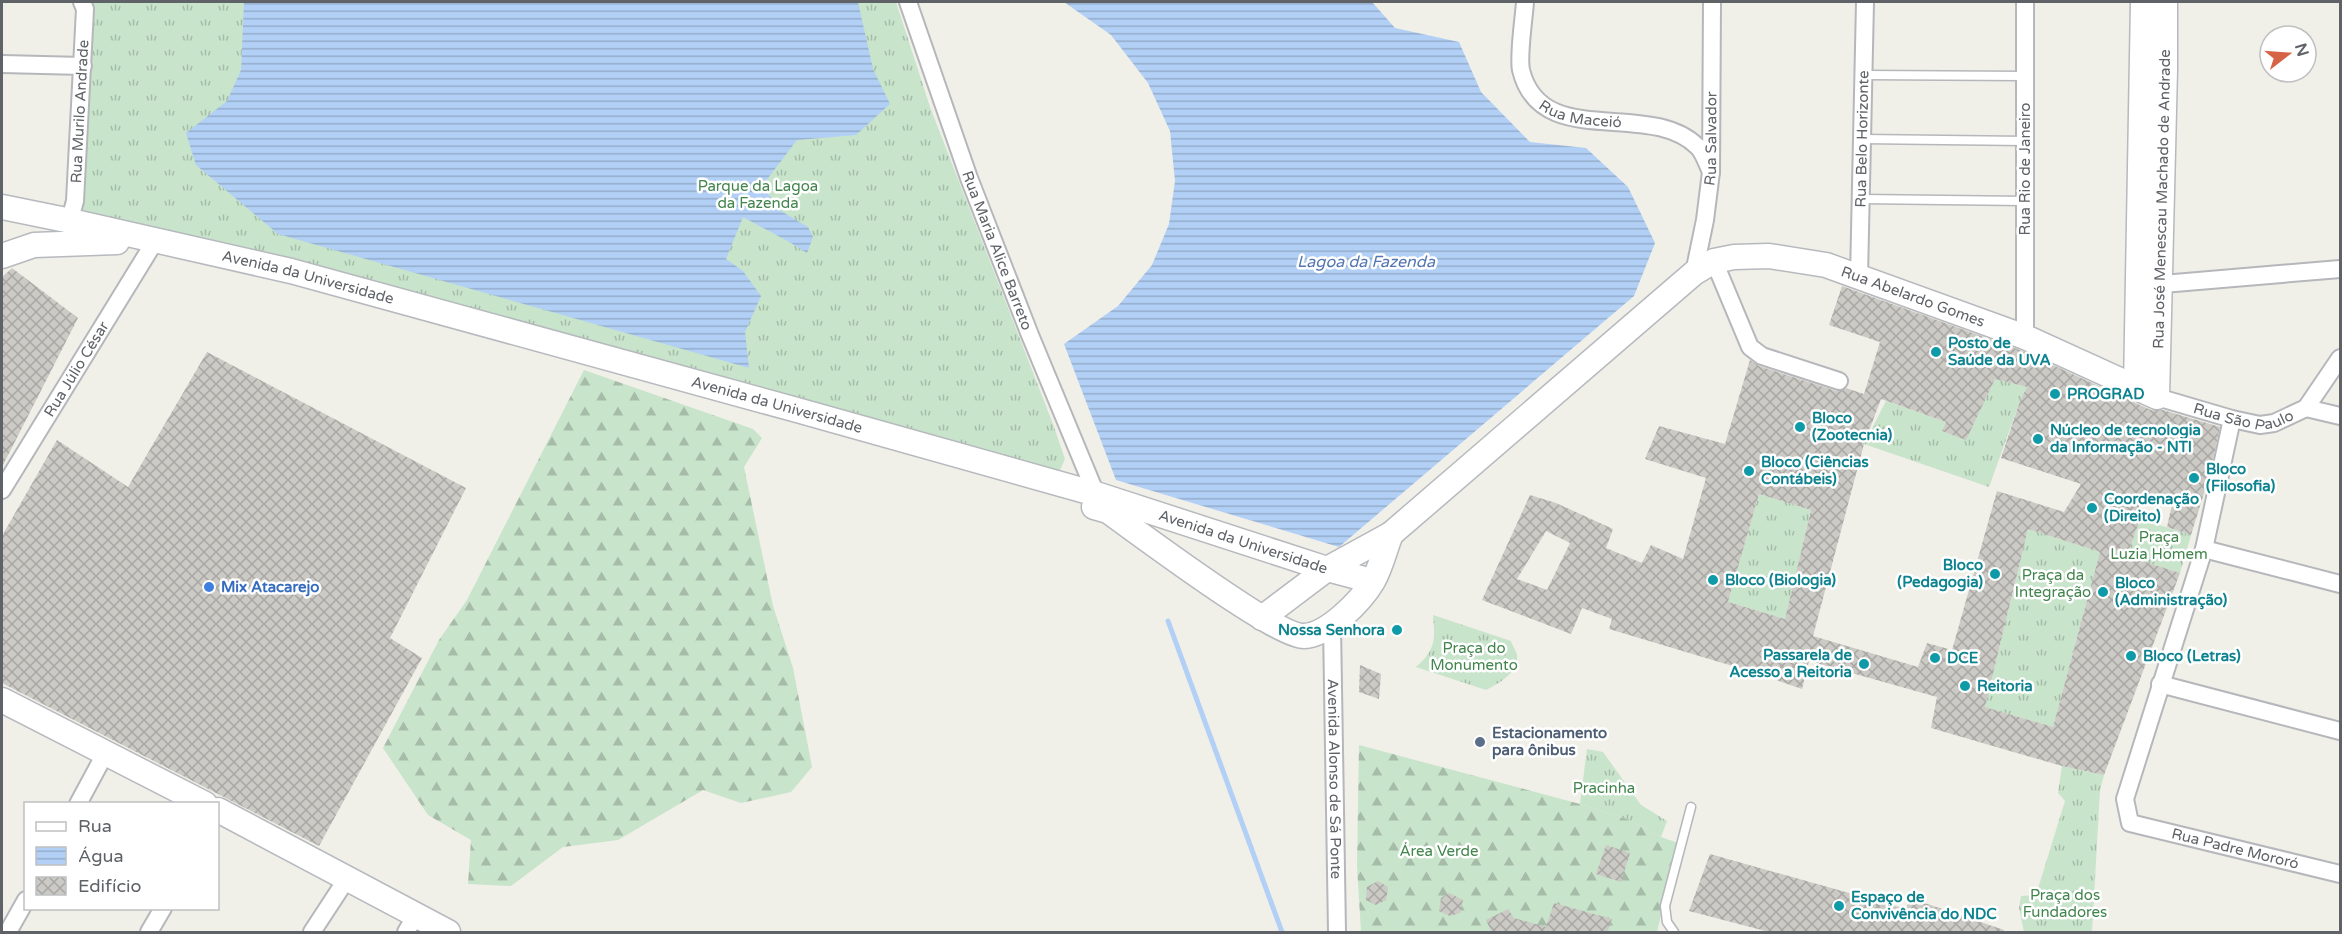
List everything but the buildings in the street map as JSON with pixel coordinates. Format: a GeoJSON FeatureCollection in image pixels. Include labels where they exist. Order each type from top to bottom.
{"type":"FeatureCollection","features":[{"type":"Feature","properties":{"kind":"main road","name":"Rua José Menescau Machado de Andrade"},"geometry":{"type":"LineString","coordinates":[[2143,2],[2149,285]]}},
{"type":"Feature","properties":{"kind":"main road","name":"Rua José Menescau Machado de Andrade"},"geometry":{"type":"LineString","coordinates":[[2146,393],[2149,285],[2165,69],[2164,2]]}},
{"type":"Feature","properties":{"kind":"main road","name":"Avenida da Universidade"},"geometry":{"type":"LineString","coordinates":[[2,207],[291,272],[797,410],[1096,494],[1327,569],[1391,534],[1704,267]]}},
{"type":"Feature","properties":{"kind":"main road"},"geometry":{"type":"LineString","coordinates":[[34,245],[66,220]]}},
{"type":"Feature","properties":{"kind":"main road","name":"Avenida da Universidade"},"geometry":{"type":"LineString","coordinates":[[2,256],[34,245],[136,242],[1108,511],[1262,618],[1295,635],[1306,636],[1332,627]]}},
{"type":"Feature","properties":{"kind":"main road","name":"Rua Abelardo Gomes"},"geometry":{"type":"LineString","coordinates":[[1704,267],[1734,256],[1769,256],[1826,265],[2025,337],[2146,393]]}},
{"type":"Feature","properties":{"kind":"main road"},"geometry":{"type":"LineString","coordinates":[[1332,627],[1372,581],[1391,534]]}},
{"type":"Feature","properties":{"kind":"main road"},"geometry":{"type":"LineString","coordinates":[[1262,618],[1327,569],[1372,581]]}},
{"type":"Feature","properties":{"kind":"main road"},"geometry":{"type":"LineString","coordinates":[[2,700],[201,802]]}},
{"type":"Feature","properties":{"kind":"main road"},"geometry":{"type":"LineString","coordinates":[[219,811],[346,880],[411,924],[448,933]]}},
{"type":"Feature","properties":{"kind":"street","name":"Rua Murilo Andrade"},"geometry":{"type":"LineString","coordinates":[[66,220],[72,212],[75,201],[83,66],[85,9],[82,2]]}},
{"type":"Feature","properties":{"kind":"street","name":"Rua Maria Alice Barreto"},"geometry":{"type":"LineString","coordinates":[[908,2],[999,257],[1096,494]]}},
{"type":"Feature","properties":{"kind":"street","name":"Rua Maceió"},"geometry":{"type":"LineString","coordinates":[[1526,2],[1520,68],[1527,87],[1538,102],[1553,113],[1570,118],[1661,127],[1682,135],[1700,149],[1711,172]]}},
{"type":"Feature","properties":{"kind":"street","name":"Rua Salvador"},"geometry":{"type":"LineString","coordinates":[[1704,267],[1705,220],[1711,172],[1712,2]]}},
{"type":"Feature","properties":{"kind":"street","name":"Rua Belo Horizonte"},"geometry":{"type":"LineString","coordinates":[[1859,277],[1865,2]]}},
{"type":"Feature","properties":{"kind":"street","name":"Rua Rio de Janeiro"},"geometry":{"type":"LineString","coordinates":[[2025,2],[2025,337]]}},
{"type":"Feature","properties":{"kind":"street"},"geometry":{"type":"LineString","coordinates":[[2,64],[83,66]]}},
{"type":"Feature","properties":{"kind":"street","name":"Rua Júlio César"},"geometry":{"type":"LineString","coordinates":[[2,490],[152,246]]}},
{"type":"Feature","properties":{"kind":"street"},"geometry":{"type":"LineString","coordinates":[[1704,267],[1750,347],[1762,356],[1839,381]]}},
{"type":"Feature","properties":{"kind":"street"},"geometry":{"type":"LineString","coordinates":[[2149,285],[2340,269]]}},
{"type":"Feature","properties":{"kind":"street","name":"Rua São Paulo"},"geometry":{"type":"LineString","coordinates":[[2146,393],[2232,419],[2260,425],[2274,423],[2306,408],[2340,358]]}},
{"type":"Feature","properties":{"kind":"street"},"geometry":{"type":"LineString","coordinates":[[2306,408],[2340,416]]}},
{"type":"Feature","properties":{"kind":"street"},"geometry":{"type":"LineString","coordinates":[[2232,419],[2204,549],[2160,684],[2340,731]]}},
{"type":"Feature","properties":{"kind":"street"},"geometry":{"type":"LineString","coordinates":[[2204,549],[2340,584]]}},
{"type":"Feature","properties":{"kind":"street","name":"Avenida Alonso de Sá Ponte"},"geometry":{"type":"LineString","coordinates":[[1332,627],[1337,933]]}},
{"type":"Feature","properties":{"kind":"street","name":"Rua Padre Mororó"},"geometry":{"type":"LineString","coordinates":[[2160,684],[2125,799],[2130,823],[2340,874]]}},
{"type":"Feature","properties":{"kind":"street"},"geometry":{"type":"LineString","coordinates":[[79,802],[106,753]]}},
{"type":"Feature","properties":{"kind":"street"},"geometry":{"type":"LineString","coordinates":[[312,933],[346,880]]}},
{"type":"Feature","properties":{"kind":"street"},"geometry":{"type":"LineString","coordinates":[[8,933],[24,904]]}},
{"type":"Feature","properties":{"kind":"street"},"geometry":{"type":"LineString","coordinates":[[149,933],[162,910]]}},
{"type":"Feature","properties":{"kind":"lane"},"geometry":{"type":"LineString","coordinates":[[1863,75],[2025,76]]}},
{"type":"Feature","properties":{"kind":"lane"},"geometry":{"type":"LineString","coordinates":[[1862,139],[2025,141]]}},
{"type":"Feature","properties":{"kind":"lane"},"geometry":{"type":"LineString","coordinates":[[1861,199],[2025,201]]}},
{"type":"Feature","properties":{"kind":"lane"},"geometry":{"type":"LineString","coordinates":[[1674,933],[1667,922],[1665,906],[1691,807]]}},
{"type":"Feature","properties":{"kind":"green space","name":"Parque da Lagoa da Fazenda"},"geometry":{"type":"Polygon","coordinates":[[[83,2],[896,2],[930,107],[1053,424],[1065,459],[1060,470],[1045,471],[75,208],[83,2]]]}},
{"type":"Feature","properties":{"kind":"green space"},"geometry":{"type":"Polygon","coordinates":[[[584,370],[753,429],[762,438],[744,467],[773,606],[793,668],[812,767],[791,792],[741,803],[703,790],[618,840],[563,847],[511,886],[468,884],[471,840],[428,815],[383,748],[439,640],[467,600],[584,370]]]}},
{"type":"Feature","properties":{"kind":"green space"},"geometry":{"type":"Polygon","coordinates":[[[1995,379],[2027,387],[1989,487],[1864,444],[1886,401],[1946,422],[1942,431],[1966,439],[1995,379]]]}},
{"type":"Feature","properties":{"kind":"green space"},"geometry":{"type":"Polygon","coordinates":[[[1759,494],[1811,510],[1785,619],[1728,602],[1759,494]]]}},
{"type":"Feature","properties":{"kind":"green space","name":"Praça Luzia Homem"},"geometry":{"type":"Polygon","coordinates":[[[2140,519],[2191,535],[2180,573],[2127,556],[2140,519]]]}},
{"type":"Feature","properties":{"kind":"green space","name":"Praça da Integração"},"geometry":{"type":"Polygon","coordinates":[[[2028,529],[2100,552],[2053,727],[1985,707],[2028,529]]]}},
{"type":"Feature","properties":{"kind":"green space","name":"Praça do Monumento"},"geometry":{"type":"Polygon","coordinates":[[[1433,615],[1511,641],[1517,655],[1515,667],[1502,681],[1486,690],[1416,667],[1423,661],[1433,644],[1433,615]]]}},
{"type":"Feature","properties":{"kind":"green space","name":"Área Verde"},"geometry":{"type":"Polygon","coordinates":[[[1359,745],[1580,804],[1627,819],[1661,837],[1678,843],[1657,932],[1361,932],[1357,866],[1359,745]]]}},
{"type":"Feature","properties":{"kind":"green space","name":"Pracinha"},"geometry":{"type":"Polygon","coordinates":[[[1587,749],[1603,752],[1641,805],[1667,821],[1661,837],[1627,819],[1580,804],[1587,749]]]}},
{"type":"Feature","properties":{"kind":"green space","name":"Praça dos Fundadores"},"geometry":{"type":"Polygon","coordinates":[[[2062,766],[2104,775],[2100,790],[2092,932],[2024,932],[2019,908],[2021,896],[2036,895],[2065,801],[2058,793],[2062,766]]]}},
{"type":"Feature","properties":{"kind":"water"},"geometry":{"type":"Polygon","coordinates":[[[244,2],[858,2],[873,69],[890,104],[856,135],[797,140],[762,186],[781,211],[808,227],[813,237],[807,253],[743,217],[726,259],[743,271],[761,296],[745,332],[749,368],[278,234],[196,165],[186,133],[227,101],[241,70],[244,2]]]}},
{"type":"Feature","properties":{"kind":"water","name":"Lagoa da Fazenda"},"geometry":{"type":"Polygon","coordinates":[[[1064,2],[1372,2],[1395,28],[1459,42],[1481,92],[1530,142],[1586,148],[1628,187],[1655,243],[1634,296],[1339,547],[1116,480],[1064,344],[1118,306],[1152,265],[1169,224],[1175,181],[1170,131],[1148,83],[1111,35],[1064,2]]]}},
{"type":"Feature","properties":{"kind":"waterway"},"geometry":{"type":"LineString","coordinates":[[1168,621],[1282,932]]}},
{"type":"Feature","properties":{"kind":"place","name":"Posto de Saúde da UVA"},"geometry":{"type":"Point","coordinates":[1936,352]}},
{"type":"Feature","properties":{"kind":"place","name":"PROGRAD"},"geometry":{"type":"Point","coordinates":[2055,394]}},
{"type":"Feature","properties":{"kind":"place","name":"Bloco (Zootecnia)"},"geometry":{"type":"Point","coordinates":[1800,427]}},
{"type":"Feature","properties":{"kind":"place","name":"Núcleo de tecnologia da Informação - NTI"},"geometry":{"type":"Point","coordinates":[2038,439]}},
{"type":"Feature","properties":{"kind":"place","name":"Bloco (Ciências Contábeis)"},"geometry":{"type":"Point","coordinates":[1749,471]}},
{"type":"Feature","properties":{"kind":"place","name":"Bloco (Filosofia)"},"geometry":{"type":"Point","coordinates":[2194,478]}},
{"type":"Feature","properties":{"kind":"place","name":"Coordenação (Direito)"},"geometry":{"type":"Point","coordinates":[2092,508]}},
{"type":"Feature","properties":{"kind":"place","name":"Bloco (Pedagogia)"},"geometry":{"type":"Point","coordinates":[1995,574]}},
{"type":"Feature","properties":{"kind":"place","name":"Bloco (Biologia)"},"geometry":{"type":"Point","coordinates":[1713,580]}},
{"type":"Feature","properties":{"kind":"place","name":"Mix Atacarejo"},"geometry":{"type":"Point","coordinates":[209,587]}},
{"type":"Feature","properties":{"kind":"place","name":"Bloco (Administração)"},"geometry":{"type":"Point","coordinates":[2103,592]}},
{"type":"Feature","properties":{"kind":"place","name":"Nossa Senhora"},"geometry":{"type":"Point","coordinates":[1397,630]}},
{"type":"Feature","properties":{"kind":"place","name":"Bloco (Letras)"},"geometry":{"type":"Point","coordinates":[2131,656]}},
{"type":"Feature","properties":{"kind":"place","name":"DCE"},"geometry":{"type":"Point","coordinates":[1935,658]}},
{"type":"Feature","properties":{"kind":"place","name":"Passarela de Acesso a Reitoria"},"geometry":{"type":"Point","coordinates":[1864,664]}},
{"type":"Feature","properties":{"kind":"place","name":"Reitoria"},"geometry":{"type":"Point","coordinates":[1965,686]}},
{"type":"Feature","properties":{"kind":"place","name":"Estacionamento para ônibus"},"geometry":{"type":"Point","coordinates":[1480,742]}},
{"type":"Feature","properties":{"kind":"place","name":"Espaço de Convivência do NDC"},"geometry":{"type":"Point","coordinates":[1839,906]}}]}
